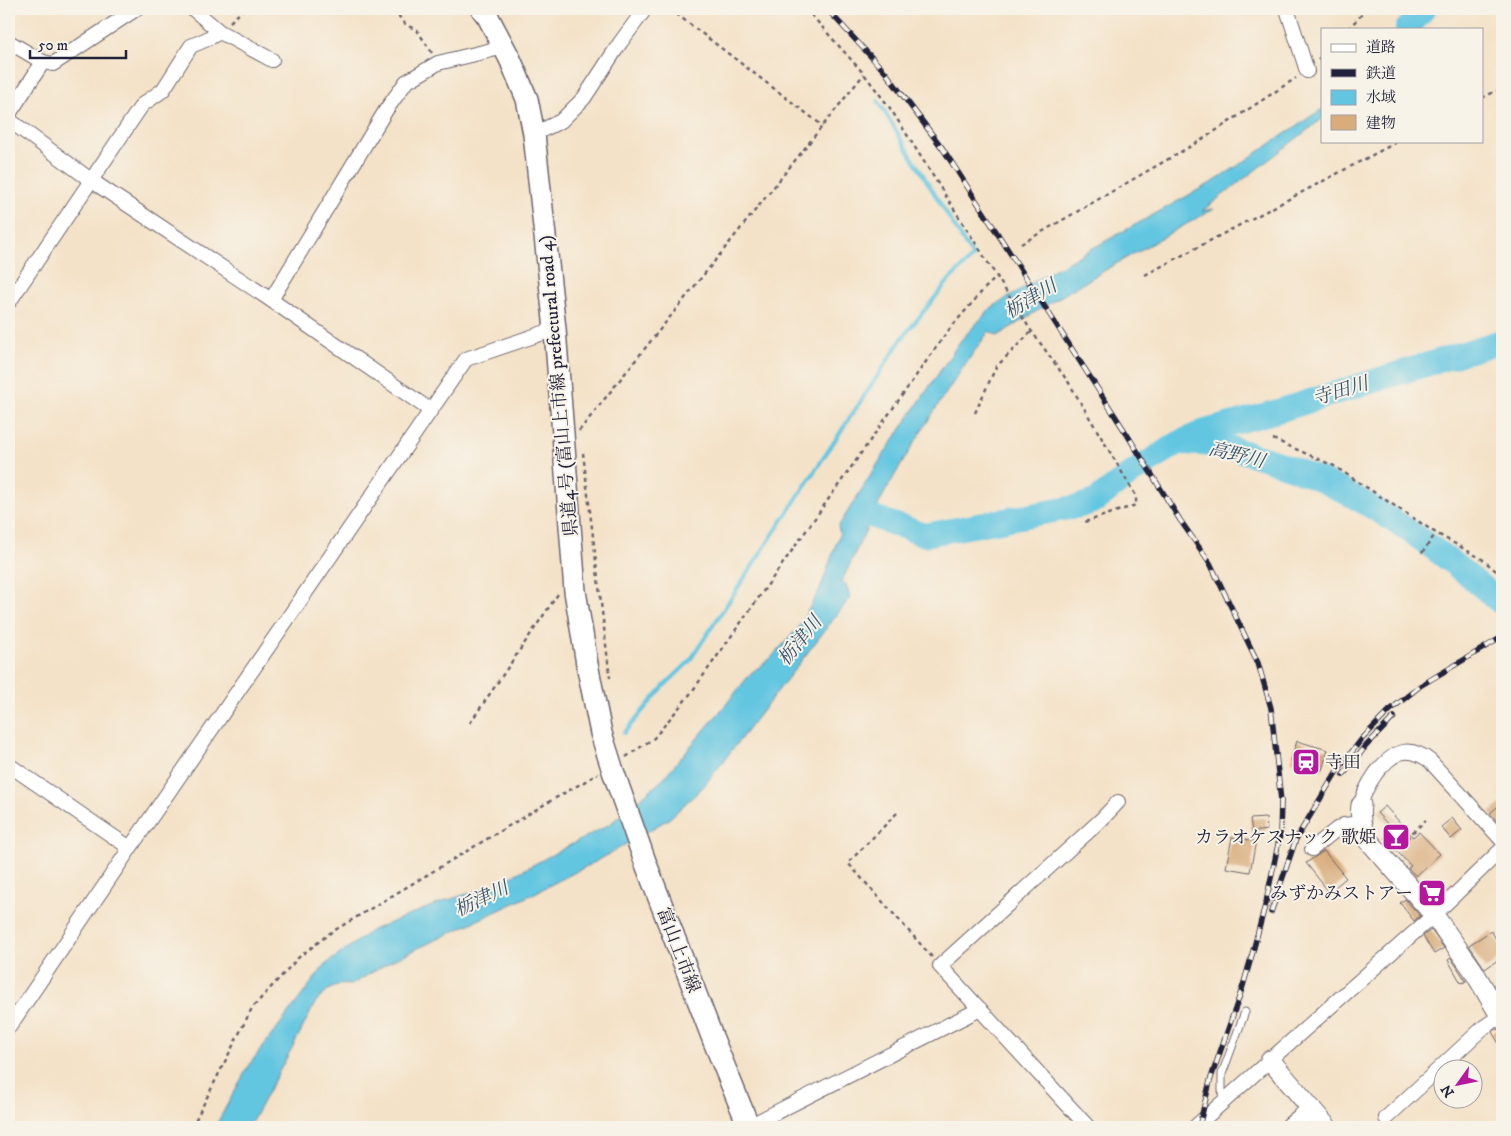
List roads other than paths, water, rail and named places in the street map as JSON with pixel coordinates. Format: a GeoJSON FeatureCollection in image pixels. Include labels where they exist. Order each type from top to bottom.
{"type":"FeatureCollection","features":[{"type":"Feature","properties":{"kind":"main road","name":"県道4号 (富山上市線 prefectural road 4)"},"geometry":{"type":"LineString","coordinates":[[482,9],[504,46],[527,98],[534,134],[555,329],[573,448],[575,591],[586,664],[601,733],[613,771]]}},
{"type":"Feature","properties":{"kind":"main road","name":"富山上市線"},"geometry":{"type":"LineString","coordinates":[[613,771],[713,1040],[749,1127]]}},
{"type":"Feature","properties":{"kind":"street"},"geometry":{"type":"LineString","coordinates":[[9,42],[43,62],[53,64],[136,9]]}},
{"type":"Feature","properties":{"kind":"street"},"geometry":{"type":"LineString","coordinates":[[193,9],[220,32],[272,60]]}},
{"type":"Feature","properties":{"kind":"street"},"geometry":{"type":"LineString","coordinates":[[534,134],[561,121],[584,98],[620,43],[646,9]]}},
{"type":"Feature","properties":{"kind":"street"},"geometry":{"type":"LineString","coordinates":[[1287,9],[1308,71]]}},
{"type":"Feature","properties":{"kind":"street"},"geometry":{"type":"LineString","coordinates":[[9,302],[142,105],[163,90],[192,46],[220,32]]}},
{"type":"Feature","properties":{"kind":"street"},"geometry":{"type":"LineString","coordinates":[[272,300],[386,110],[406,82],[438,63],[504,46]]}},
{"type":"Feature","properties":{"kind":"street"},"geometry":{"type":"LineString","coordinates":[[9,114],[43,62]]}},
{"type":"Feature","properties":{"kind":"street"},"geometry":{"type":"LineString","coordinates":[[9,120],[92,181],[272,300],[430,410]]}},
{"type":"Feature","properties":{"kind":"street"},"geometry":{"type":"LineString","coordinates":[[9,1028],[130,848],[466,359],[555,329]]}},
{"type":"Feature","properties":{"kind":"street"},"geometry":{"type":"LineString","coordinates":[[1386,1118],[1484,1027],[1501,1018],[1473,970],[1434,915],[1369,841],[1363,831],[1361,814],[1362,796],[1370,782],[1388,759],[1396,754],[1411,752],[1421,754],[1430,761],[1502,840]]}},
{"type":"Feature","properties":{"kind":"street"},"geometry":{"type":"LineString","coordinates":[[9,765],[130,848]]}},
{"type":"Feature","properties":{"kind":"street"},"geometry":{"type":"LineString","coordinates":[[1088,1127],[940,966],[1101,820],[1118,802]]}},
{"type":"Feature","properties":{"kind":"street"},"geometry":{"type":"LineString","coordinates":[[1312,849],[1337,829],[1361,814]]}},
{"type":"Feature","properties":{"kind":"street"},"geometry":{"type":"LineString","coordinates":[[1195,1127],[1501,856]]}},
{"type":"Feature","properties":{"kind":"street"},"geometry":{"type":"LineString","coordinates":[[749,1127],[980,1009]]}},
{"type":"Feature","properties":{"kind":"street"},"geometry":{"type":"LineString","coordinates":[[1270,1060],[1327,1127]]}},
{"type":"Feature","properties":{"kind":"street"},"geometry":{"type":"LineString","coordinates":[[1290,1127],[1312,1109]]}},
{"type":"Feature","properties":{"kind":"lane"},"geometry":{"type":"LineString","coordinates":[[1226,1099],[1222,1091],[1222,1074],[1245,1012]]}},
{"type":"Feature","properties":{"kind":"water"},"geometry":{"type":"Polygon","coordinates":[[[1321,110],[1321,120],[1202,211],[1214,209],[1104,271],[997,336],[989,331],[934,411],[878,505],[841,583],[846,584],[850,598],[704,786],[670,818],[599,860],[525,898],[393,960],[351,985],[340,984],[328,990],[315,1003],[249,1127],[215,1127],[249,1065],[325,965],[372,930],[442,902],[495,885],[610,824],[660,782],[751,673],[770,659],[799,627],[821,587],[840,533],[838,527],[886,451],[961,340],[991,308],[1048,273],[1218,179],[1321,110]]]}},
{"type":"Feature","properties":{"kind":"waterway","name":"栃津川"},"geometry":{"type":"LineString","coordinates":[[1408,28],[1424,9]]}},
{"type":"Feature","properties":{"kind":"waterway"},"geometry":{"type":"LineString","coordinates":[[624,733],[664,686],[689,662],[903,337],[950,279],[973,257],[878,101]]}},
{"type":"Feature","properties":{"kind":"waterway","name":"高野川"},"geometry":{"type":"LineString","coordinates":[[865,514],[925,535],[1080,506],[1095,501],[1132,473],[1178,443],[1205,431],[1278,411],[1502,341]]}},
{"type":"Feature","properties":{"kind":"waterway","name":"高野川"},"geometry":{"type":"LineString","coordinates":[[1182,443],[1218,445],[1233,448],[1294,469],[1358,499],[1388,517],[1447,558],[1502,604]]}},
{"type":"Feature","properties":{"kind":"railway"},"geometry":{"type":"LineString","coordinates":[[827,9],[886,73],[943,149],[1180,520],[1210,563],[1258,663],[1271,708],[1281,801],[1280,835],[1266,902],[1253,951],[1210,1081],[1199,1127]]}},
{"type":"Feature","properties":{"kind":"railway"},"geometry":{"type":"LineString","coordinates":[[1271,912],[1296,839],[1337,771],[1361,740],[1389,711],[1420,686],[1502,637]]}},
{"type":"Feature","properties":{"kind":"railway"},"geometry":{"type":"LineString","coordinates":[[1343,775],[1366,746],[1394,717]]}},
{"type":"Feature","properties":{"kind":"place","name":"寺田"},"geometry":{"type":"Point","coordinates":[1306,762]}},
{"type":"Feature","properties":{"kind":"place","name":"カラオケスナック 歌姫"},"geometry":{"type":"Point","coordinates":[1396,837]}},
{"type":"Feature","properties":{"kind":"place","name":"みずかみストアー"},"geometry":{"type":"Point","coordinates":[1432,893]}},
{"type":"Feature","properties":{"kind":"water label","name":"寺田川"},"geometry":{"type":"Point","coordinates":[1340,390]}}]}
